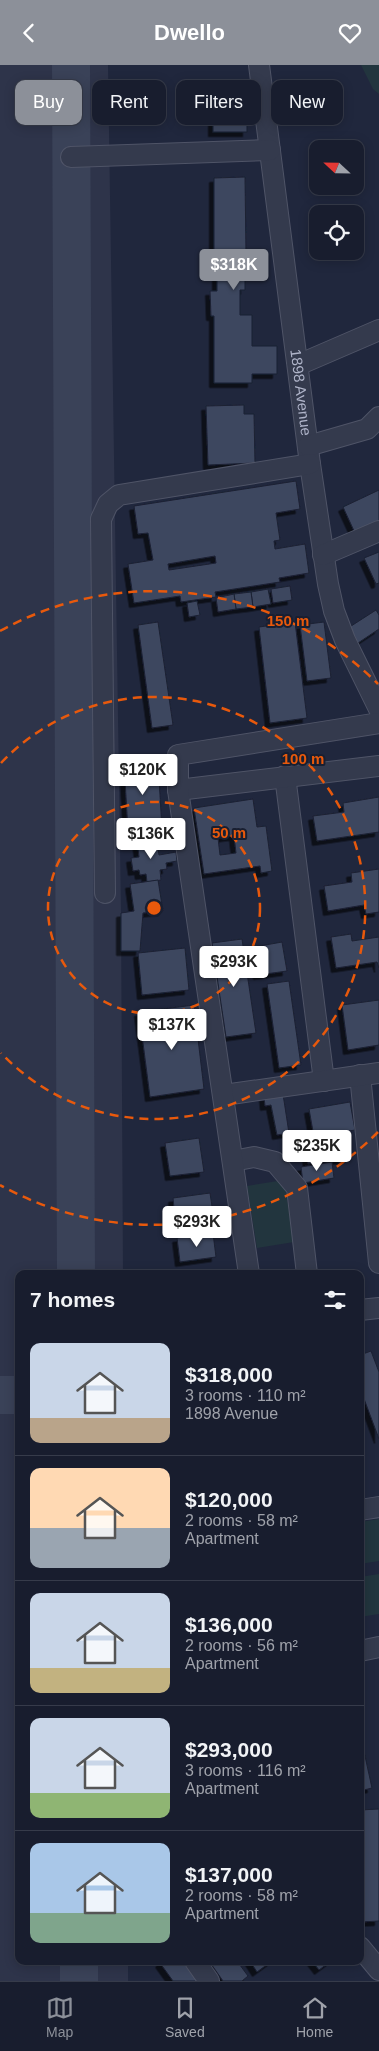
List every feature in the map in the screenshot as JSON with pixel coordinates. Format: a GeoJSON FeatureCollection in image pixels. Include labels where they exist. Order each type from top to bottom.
{"type":"FeatureCollection","features":[{"type":"Feature","properties":{"kind":"street","name":"1898 Avenue"},"geometry":{"type":"LineString","coordinates":[[259,65],[323,555],[334,611],[379,709]]}},
{"type":"Feature","properties":{"kind":"street"},"geometry":{"type":"LineString","coordinates":[[71,157],[270,150]]}},
{"type":"Feature","properties":{"kind":"street"},"geometry":{"type":"LineString","coordinates":[[298,365],[379,330]]}},
{"type":"Feature","properties":{"kind":"street"},"geometry":{"type":"LineString","coordinates":[[105,893],[101,519],[108,504],[119,495],[309,455],[367,429],[379,417]]}},
{"type":"Feature","properties":{"kind":"street"},"geometry":{"type":"LineString","coordinates":[[323,555],[379,531]]}},
{"type":"Feature","properties":{"kind":"street"},"geometry":{"type":"LineString","coordinates":[[248,1270],[178,790],[178,755],[379,723]]}},
{"type":"Feature","properties":{"kind":"street"},"geometry":{"type":"LineString","coordinates":[[178,790],[379,766]]}},
{"type":"Feature","properties":{"kind":"street"},"geometry":{"type":"LineString","coordinates":[[285,776],[324,1081]]}},
{"type":"Feature","properties":{"kind":"street"},"geometry":{"type":"LineString","coordinates":[[224,1095],[370,1074],[379,1263]]}},
{"type":"Feature","properties":{"kind":"street"},"geometry":{"type":"LineString","coordinates":[[233,1161],[254,1157],[275,1162],[297,1188],[307,1270]]}},
{"type":"Feature","properties":{"kind":"street"},"geometry":{"type":"LineString","coordinates":[[364,1310],[379,1308]]}},
{"type":"Feature","properties":{"kind":"street"},"geometry":{"type":"LineString","coordinates":[[364,1510],[379,1507]]}},
{"type":"Feature","properties":{"kind":"street"},"geometry":{"type":"LineString","coordinates":[[364,1650],[379,1647]]}},
{"type":"Feature","properties":{"kind":"street"},"geometry":{"type":"LineString","coordinates":[[364,1952],[379,1970]]}},
{"type":"Feature","properties":{"kind":"street"},"geometry":{"type":"LineString","coordinates":[[198,1965],[209,1981]]}},
{"type":"Feature","properties":{"kind":"shaded area"},"geometry":{"type":"Polygon","coordinates":[[[0,65],[108,65],[108,80],[92,80],[92,125],[109,125],[121,912],[123,1270],[15,1270],[15,1965],[128,1965],[128,1981],[0,1981],[0,65]]]}},
{"type":"Feature","properties":{"kind":"shaded area"},"geometry":{"type":"Polygon","coordinates":[[[361,65],[379,65],[379,94],[373,89],[361,65]]]}},
{"type":"Feature","properties":{"kind":"shaded area"},"geometry":{"type":"Polygon","coordinates":[[[284,1180],[294,1242],[257,1248],[247,1186],[284,1180]]]}},
{"type":"Feature","properties":{"kind":"shaded area"},"geometry":{"type":"Polygon","coordinates":[[[379,1519],[379,1561],[364,1563],[364,1521],[379,1519]]]}},
{"type":"Feature","properties":{"kind":"shaded area"},"geometry":{"type":"Polygon","coordinates":[[[379,1574],[379,1614],[364,1616],[364,1576],[379,1574]]]}},
{"type":"Feature","properties":{"kind":"building"},"geometry":{"type":"Polygon","coordinates":[[[213,125],[247,125],[247,132],[213,132],[213,125]]]}},
{"type":"Feature","properties":{"kind":"building"},"geometry":{"type":"Polygon","coordinates":[[[245,177],[246,254],[264,254],[264,263],[245,263],[245,290],[240,290],[240,315],[252,315],[252,346],[277,346],[277,374],[252,374],[252,383],[214,383],[214,316],[211,316],[210,291],[217,291],[217,272],[214,272],[214,178],[245,177]]]}},
{"type":"Feature","properties":{"kind":"building"},"geometry":{"type":"Polygon","coordinates":[[[244,405],[244,414],[254,414],[255,463],[208,465],[206,406],[244,405]]]}},
{"type":"Feature","properties":{"kind":"building"},"geometry":{"type":"Polygon","coordinates":[[[296,481],[300,509],[276,513],[280,540],[274,541],[275,549],[305,544],[309,573],[279,578],[280,582],[215,592],[216,597],[181,602],[180,596],[134,603],[128,564],[153,560],[148,533],[138,534],[134,506],[296,481]],[[215,556],[168,564],[169,570],[216,563],[215,556]]]}},
{"type":"Feature","properties":{"kind":"building"},"geometry":{"type":"Polygon","coordinates":[[[379,490],[379,522],[355,533],[343,507],[379,490]]]}},
{"type":"Feature","properties":{"kind":"building"},"geometry":{"type":"Polygon","coordinates":[[[379,552],[379,583],[376,584],[364,558],[379,552]]]}},
{"type":"Feature","properties":{"kind":"building"},"geometry":{"type":"Polygon","coordinates":[[[290,586],[292,600],[273,603],[271,589],[290,586]]]}},
{"type":"Feature","properties":{"kind":"building"},"geometry":{"type":"Polygon","coordinates":[[[268,589],[271,604],[253,607],[251,592],[268,589]]]}},
{"type":"Feature","properties":{"kind":"building"},"geometry":{"type":"Polygon","coordinates":[[[251,592],[253,607],[236,609],[234,594],[251,592]]]}},
{"type":"Feature","properties":{"kind":"building"},"geometry":{"type":"Polygon","coordinates":[[[234,594],[236,609],[218,612],[216,598],[234,594]]]}},
{"type":"Feature","properties":{"kind":"building"},"geometry":{"type":"Polygon","coordinates":[[[197,601],[200,615],[189,617],[187,603],[197,601]]]}},
{"type":"Feature","properties":{"kind":"building"},"geometry":{"type":"Polygon","coordinates":[[[376,610],[379,615],[379,629],[358,643],[348,628],[376,610]]]}},
{"type":"Feature","properties":{"kind":"building"},"geometry":{"type":"Polygon","coordinates":[[[158,622],[173,725],[152,728],[138,625],[158,622]]]}},
{"type":"Feature","properties":{"kind":"building"},"geometry":{"type":"Polygon","coordinates":[[[295,622],[307,718],[270,723],[259,627],[295,622]]]}},
{"type":"Feature","properties":{"kind":"building"},"geometry":{"type":"Polygon","coordinates":[[[324,622],[331,678],[307,681],[300,625],[324,622]]]}},
{"type":"Feature","properties":{"kind":"building"},"geometry":{"type":"Polygon","coordinates":[[[158,761],[162,829],[128,831],[124,763],[158,761]]]}},
{"type":"Feature","properties":{"kind":"building"},"geometry":{"type":"Polygon","coordinates":[[[379,797],[379,832],[317,841],[313,816],[344,812],[343,803],[379,797]]]}},
{"type":"Feature","properties":{"kind":"building"},"geometry":{"type":"Polygon","coordinates":[[[253,799],[257,827],[266,826],[272,871],[261,873],[260,866],[204,874],[194,808],[253,799]],[[234,836],[218,838],[220,855],[236,853],[234,836]]]}},
{"type":"Feature","properties":{"kind":"building"},"geometry":{"type":"Polygon","coordinates":[[[145,838],[146,842],[157,841],[159,855],[176,852],[177,861],[166,863],[167,869],[160,870],[161,880],[147,882],[146,874],[140,875],[139,870],[133,871],[131,858],[139,857],[137,839],[145,838]]]}},
{"type":"Feature","properties":{"kind":"building"},"geometry":{"type":"Polygon","coordinates":[[[379,869],[379,912],[366,914],[364,905],[328,911],[324,886],[352,882],[351,873],[379,869]]]}},
{"type":"Feature","properties":{"kind":"building"},"geometry":{"type":"Polygon","coordinates":[[[158,880],[163,911],[143,913],[140,951],[121,951],[121,913],[134,911],[130,884],[158,880]]]}},
{"type":"Feature","properties":{"kind":"building"},"geometry":{"type":"Polygon","coordinates":[[[351,934],[352,941],[379,937],[379,968],[377,962],[336,968],[331,937],[351,934]]]}},
{"type":"Feature","properties":{"kind":"building"},"geometry":{"type":"Polygon","coordinates":[[[242,939],[256,1033],[226,1037],[212,943],[242,939]]]}},
{"type":"Feature","properties":{"kind":"building"},"geometry":{"type":"Polygon","coordinates":[[[282,942],[287,971],[258,975],[254,947],[282,942]]]}},
{"type":"Feature","properties":{"kind":"building"},"geometry":{"type":"Polygon","coordinates":[[[185,948],[189,990],[142,995],[138,953],[185,948]]]}},
{"type":"Feature","properties":{"kind":"building"},"geometry":{"type":"Polygon","coordinates":[[[289,981],[301,1065],[279,1068],[267,984],[289,981]]]}},
{"type":"Feature","properties":{"kind":"building"},"geometry":{"type":"Polygon","coordinates":[[[379,1000],[379,1045],[348,1050],[342,1005],[379,1000]]]}},
{"type":"Feature","properties":{"kind":"building"},"geometry":{"type":"Polygon","coordinates":[[[194,1005],[204,1089],[150,1097],[139,1012],[194,1005]]]}},
{"type":"Feature","properties":{"kind":"building"},"geometry":{"type":"Polygon","coordinates":[[[283,1094],[289,1133],[277,1135],[271,1105],[265,1106],[264,1097],[283,1094]]]}},
{"type":"Feature","properties":{"kind":"building"},"geometry":{"type":"Polygon","coordinates":[[[350,1102],[355,1130],[314,1137],[309,1109],[350,1102]]]}},
{"type":"Feature","properties":{"kind":"building"},"geometry":{"type":"Polygon","coordinates":[[[340,1137],[343,1159],[308,1164],[305,1143],[340,1137]]]}},
{"type":"Feature","properties":{"kind":"building"},"geometry":{"type":"Polygon","coordinates":[[[199,1138],[204,1172],[170,1176],[165,1143],[199,1138]]]}},
{"type":"Feature","properties":{"kind":"building"},"geometry":{"type":"Polygon","coordinates":[[[332,1162],[334,1178],[303,1183],[301,1167],[332,1162]]]}},
{"type":"Feature","properties":{"kind":"building"},"geometry":{"type":"Polygon","coordinates":[[[210,1193],[213,1213],[175,1218],[173,1198],[210,1193]]]}},
{"type":"Feature","properties":{"kind":"building"},"geometry":{"type":"Polygon","coordinates":[[[213,1233],[216,1257],[180,1262],[177,1238],[213,1233]]]}},
{"type":"Feature","properties":{"kind":"building"},"geometry":{"type":"Polygon","coordinates":[[[371,1351],[379,1372],[379,1439],[364,1399],[364,1354],[371,1351]]]}},
{"type":"Feature","properties":{"kind":"building"},"geometry":{"type":"Polygon","coordinates":[[[364,1751],[372,1788],[364,1790],[364,1751]]]}},
{"type":"Feature","properties":{"kind":"building"},"geometry":{"type":"Polygon","coordinates":[[[379,1809],[379,1921],[364,1922],[364,1810],[379,1809]]]}},
{"type":"Feature","properties":{"kind":"building"},"geometry":{"type":"Polygon","coordinates":[[[161,1965],[187,1965],[199,1981],[173,1981],[161,1965]]]}},
{"type":"Feature","properties":{"kind":"building"},"geometry":{"type":"Polygon","coordinates":[[[212,1965],[240,1965],[248,1976],[242,1981],[223,1981],[212,1965]]]}},
{"type":"Feature","properties":{"kind":"building"},"geometry":{"type":"Polygon","coordinates":[[[253,1965],[267,1965],[257,1972],[253,1965]]]}},
{"type":"Feature","properties":{"kind":"building"},"geometry":{"type":"Polygon","coordinates":[[[315,1965],[326,1965],[319,1970],[315,1965]]]}},
{"type":"Feature","properties":{"kind":"taxiway"},"geometry":{"type":"LineString","coordinates":[[71,65],[76,1270]]}},
{"type":"Feature","properties":{"kind":"taxiway"},"geometry":{"type":"LineString","coordinates":[[0,1395],[15,1395]]}},
{"type":"Feature","properties":{"kind":"taxiway"},"geometry":{"type":"LineString","coordinates":[[79,1965],[79,1981]]}}]}
